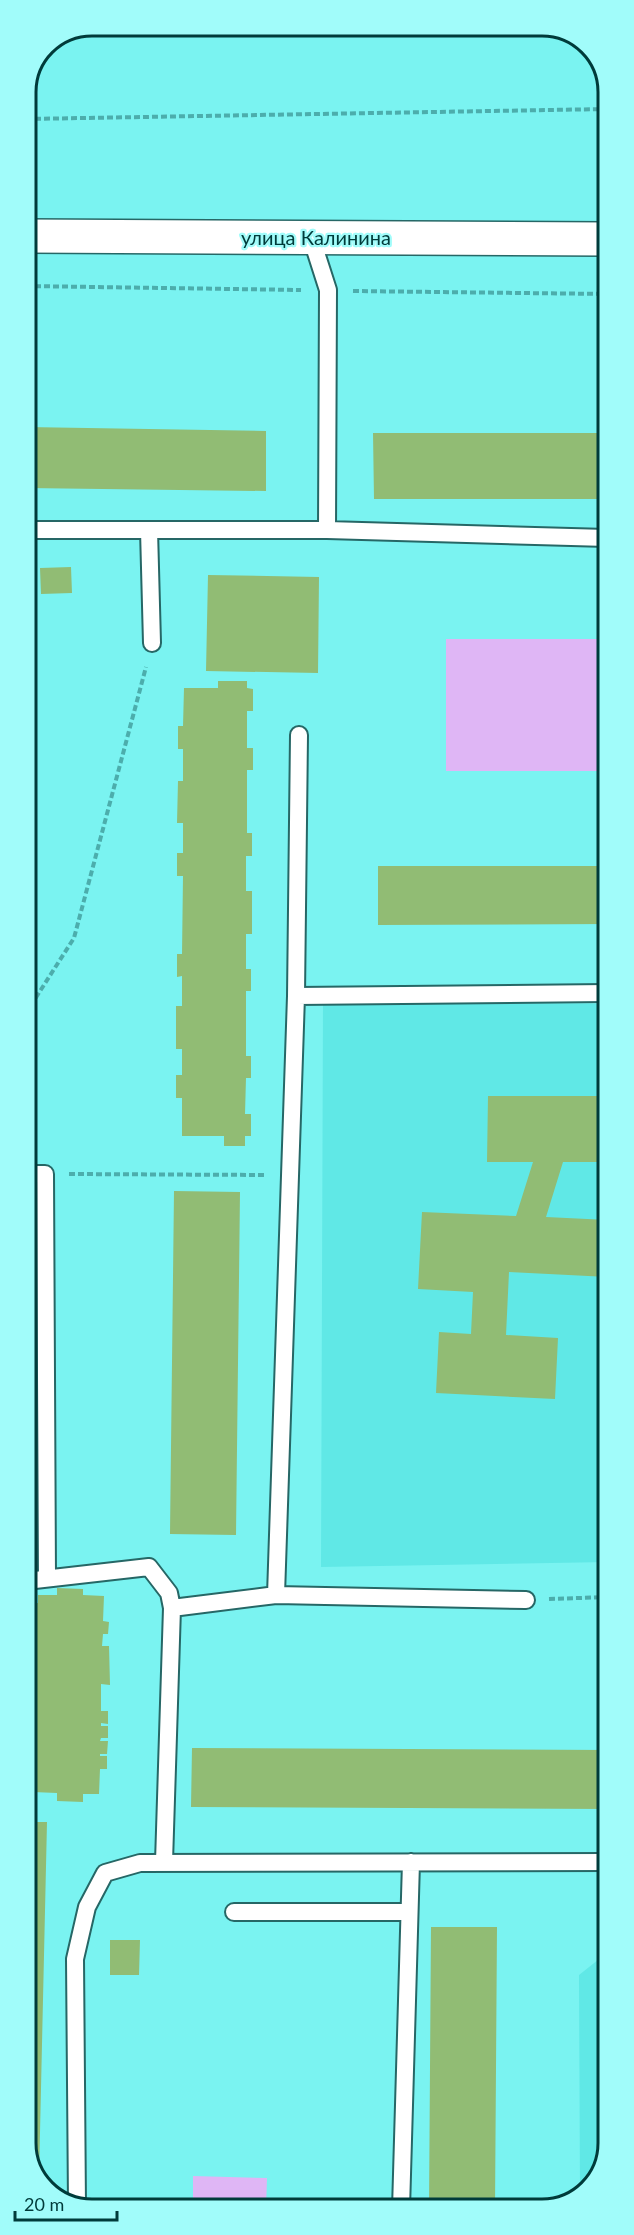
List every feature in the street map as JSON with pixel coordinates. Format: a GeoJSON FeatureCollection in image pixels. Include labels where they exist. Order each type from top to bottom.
{"type":"FeatureCollection","features":[{"type":"Feature","properties":{"kind":"street","name":"улица Калинина"},"geometry":{"type":"LineString","coordinates":[[36,236],[598,239]]}},
{"type":"Feature","properties":{"kind":"lane"},"geometry":{"type":"LineString","coordinates":[[310,237],[328,291],[327,530]]}},
{"type":"Feature","properties":{"kind":"lane"},"geometry":{"type":"LineString","coordinates":[[36,530],[327,530],[598,538]]}},
{"type":"Feature","properties":{"kind":"lane"},"geometry":{"type":"LineString","coordinates":[[149,530],[152,643]]}},
{"type":"Feature","properties":{"kind":"lane"},"geometry":{"type":"LineString","coordinates":[[276,1595],[296,996],[298,735]]}},
{"type":"Feature","properties":{"kind":"lane"},"geometry":{"type":"LineString","coordinates":[[296,996],[598,993]]}},
{"type":"Feature","properties":{"kind":"lane"},"geometry":{"type":"LineString","coordinates":[[36,1174],[45,1174],[46,1578]]}},
{"type":"Feature","properties":{"kind":"lane"},"geometry":{"type":"LineString","coordinates":[[36,1580],[149,1567],[169,1593],[172,1608],[164,1862]]}},
{"type":"Feature","properties":{"kind":"lane"},"geometry":{"type":"LineString","coordinates":[[172,1608],[276,1595],[526,1600]]}},
{"type":"Feature","properties":{"kind":"lane"},"geometry":{"type":"LineString","coordinates":[[77,2197],[75,1959],[87,1907],[105,1873],[140,1863],[164,1862],[598,1862]]}},
{"type":"Feature","properties":{"kind":"lane"},"geometry":{"type":"LineString","coordinates":[[401,2199],[411,1862]]}},
{"type":"Feature","properties":{"kind":"lane"},"geometry":{"type":"LineString","coordinates":[[234,1912],[408,1912]]}},
{"type":"Feature","properties":{"kind":"path"},"geometry":{"type":"LineString","coordinates":[[36,119],[598,109]]}},
{"type":"Feature","properties":{"kind":"path"},"geometry":{"type":"LineString","coordinates":[[36,997],[74,938],[152,643]]}},
{"type":"Feature","properties":{"kind":"path"},"geometry":{"type":"LineString","coordinates":[[45,1174],[290,1175]]}},
{"type":"Feature","properties":{"kind":"path"},"geometry":{"type":"LineString","coordinates":[[526,1600],[598,1597]]}},
{"type":"Feature","properties":{"kind":"shaded area"},"geometry":{"type":"Polygon","coordinates":[[[446,639],[598,639],[598,771],[446,771],[446,639]]]}},
{"type":"Feature","properties":{"kind":"shaded area"},"geometry":{"type":"Polygon","coordinates":[[[323,1002],[598,1004],[598,1562],[321,1567],[323,1002]]]}},
{"type":"Feature","properties":{"kind":"shaded area"},"geometry":{"type":"Polygon","coordinates":[[[598,1960],[598,2143],[595,2161],[580,2184],[579,1975],[598,1960]]]}},
{"type":"Feature","properties":{"kind":"shaded area"},"geometry":{"type":"Polygon","coordinates":[[[193,2176],[267,2178],[266,2199],[193,2199],[193,2176]]]}},
{"type":"Feature","properties":{"kind":"building"},"geometry":{"type":"Polygon","coordinates":[[[36,427],[266,431],[266,491],[36,488],[36,427]]]}},
{"type":"Feature","properties":{"kind":"building"},"geometry":{"type":"Polygon","coordinates":[[[373,433],[598,433],[598,499],[374,499],[373,433]]]}},
{"type":"Feature","properties":{"kind":"building"},"geometry":{"type":"Polygon","coordinates":[[[71,567],[72,593],[41,594],[40,568],[71,567]]]}},
{"type":"Feature","properties":{"kind":"building"},"geometry":{"type":"Polygon","coordinates":[[[208,575],[319,577],[318,673],[206,671],[208,575]]]}},
{"type":"Feature","properties":{"kind":"building"},"geometry":{"type":"Polygon","coordinates":[[[218,681],[247,681],[247,688],[253,689],[253,711],[247,711],[247,748],[253,748],[253,770],[247,770],[247,833],[252,833],[252,856],[246,856],[246,891],[252,891],[252,934],[246,934],[246,969],[251,969],[251,991],[246,991],[246,1056],[251,1056],[251,1078],[246,1078],[245,1114],[251,1114],[251,1136],[245,1136],[245,1146],[224,1146],[224,1136],[182,1136],[182,1098],[176,1098],[176,1075],[182,1075],[182,1049],[176,1049],[176,1006],[182,1006],[182,976],[177,977],[177,954],[182,954],[183,876],[177,876],[177,853],[183,853],[183,823],[177,823],[178,781],[183,781],[183,749],[178,749],[178,726],[183,726],[184,688],[218,688],[218,681]]]}},
{"type":"Feature","properties":{"kind":"building"},"geometry":{"type":"Polygon","coordinates":[[[378,866],[598,866],[598,924],[378,925],[378,866]]]}},
{"type":"Feature","properties":{"kind":"building"},"geometry":{"type":"Polygon","coordinates":[[[488,1096],[598,1096],[598,1162],[563,1162],[546,1217],[598,1220],[598,1276],[509,1272],[506,1335],[558,1338],[555,1399],[436,1393],[439,1332],[471,1334],[473,1292],[418,1289],[422,1212],[516,1216],[533,1162],[487,1162],[488,1096]]]}},
{"type":"Feature","properties":{"kind":"building"},"geometry":{"type":"Polygon","coordinates":[[[174,1191],[240,1192],[236,1535],[170,1534],[174,1191]]]}},
{"type":"Feature","properties":{"kind":"building"},"geometry":{"type":"Polygon","coordinates":[[[57,1588],[83,1589],[83,1595],[104,1596],[103,1621],[109,1622],[108,1634],[103,1634],[102,1646],[109,1646],[110,1685],[101,1684],[101,1711],[108,1711],[108,1724],[101,1723],[101,1726],[108,1726],[108,1738],[101,1738],[100,1741],[108,1741],[107,1754],[100,1754],[100,1756],[107,1756],[107,1769],[100,1769],[99,1794],[83,1794],[83,1802],[57,1801],[57,1793],[36,1792],[36,1603],[38,1603],[38,1595],[57,1595],[57,1588]]]}},
{"type":"Feature","properties":{"kind":"building"},"geometry":{"type":"Polygon","coordinates":[[[192,1748],[598,1750],[598,1809],[191,1807],[192,1748]]]}},
{"type":"Feature","properties":{"kind":"building"},"geometry":{"type":"Polygon","coordinates":[[[36,1822],[47,1822],[39,2162],[36,2143],[36,1822]]]}},
{"type":"Feature","properties":{"kind":"building"},"geometry":{"type":"Polygon","coordinates":[[[431,1927],[497,1927],[495,2199],[429,2199],[431,1927]]]}},
{"type":"Feature","properties":{"kind":"building"},"geometry":{"type":"Polygon","coordinates":[[[110,1940],[140,1940],[139,1975],[110,1975],[110,1940]]]}}]}
